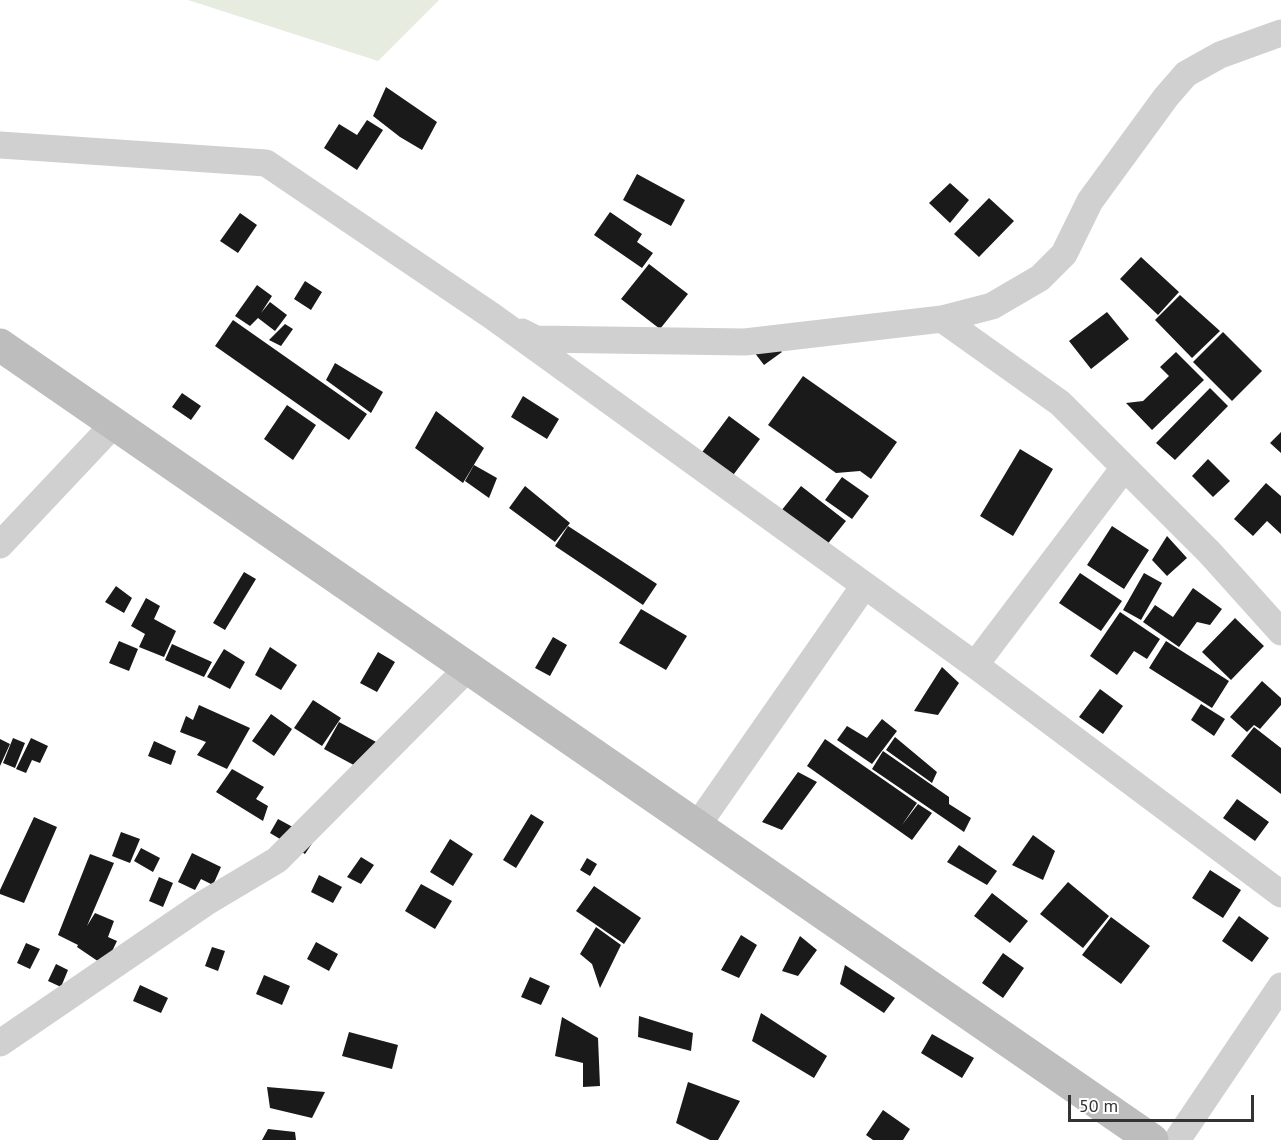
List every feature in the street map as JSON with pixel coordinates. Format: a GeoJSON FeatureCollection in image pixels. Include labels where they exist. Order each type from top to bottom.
{"type":"FeatureCollection","features":[{"type":"Feature","properties":{"kind":"street"},"geometry":{"type":"LineString","coordinates":[[492,316],[536,339],[746,342],[942,319],[992,306],[1040,278],[1064,254],[1090,201],[1166,97],[1186,74],[1220,55],[1281,33]]}},
{"type":"Feature","properties":{"kind":"street"},"geometry":{"type":"LineString","coordinates":[[0,145],[266,163],[492,316],[975,665],[1281,894]]}},
{"type":"Feature","properties":{"kind":"street"},"geometry":{"type":"LineString","coordinates":[[942,319],[1060,403],[1210,553],[1281,632]]}},
{"type":"Feature","properties":{"kind":"street"},"geometry":{"type":"LineString","coordinates":[[0,345],[1152,1140]]}},
{"type":"Feature","properties":{"kind":"street"},"geometry":{"type":"LineString","coordinates":[[0,545],[114,424]]}},
{"type":"Feature","properties":{"kind":"street"},"geometry":{"type":"LineString","coordinates":[[975,665],[1124,468]]}},
{"type":"Feature","properties":{"kind":"street"},"geometry":{"type":"LineString","coordinates":[[697,826],[864,586]]}},
{"type":"Feature","properties":{"kind":"street"},"geometry":{"type":"LineString","coordinates":[[0,1043],[205,903],[277,860],[468,668]]}},
{"type":"Feature","properties":{"kind":"street"},"geometry":{"type":"LineString","coordinates":[[1177,1140],[1281,986]]}},
{"type":"Feature","properties":{"kind":"shaded area"},"geometry":{"type":"Polygon","coordinates":[[[188,0],[439,0],[378,61],[188,0]]]}},
{"type":"Feature","properties":{"kind":"building"},"geometry":{"type":"Polygon","coordinates":[[[386,87],[437,122],[422,150],[400,137],[373,116],[386,87]]]}},
{"type":"Feature","properties":{"kind":"building"},"geometry":{"type":"Polygon","coordinates":[[[367,120],[383,130],[357,170],[324,148],[339,124],[357,135],[367,120]]]}},
{"type":"Feature","properties":{"kind":"building"},"geometry":{"type":"Polygon","coordinates":[[[637,174],[685,200],[671,226],[623,200],[637,174]]]}},
{"type":"Feature","properties":{"kind":"building"},"geometry":{"type":"Polygon","coordinates":[[[950,183],[969,200],[950,223],[929,203],[950,183]]]}},
{"type":"Feature","properties":{"kind":"building"},"geometry":{"type":"Polygon","coordinates":[[[989,198],[1014,221],[979,257],[954,234],[989,198]]]}},
{"type":"Feature","properties":{"kind":"building"},"geometry":{"type":"Polygon","coordinates":[[[610,212],[642,234],[637,242],[653,253],[642,268],[594,235],[610,212]]]}},
{"type":"Feature","properties":{"kind":"building"},"geometry":{"type":"Polygon","coordinates":[[[240,213],[257,225],[238,253],[220,241],[240,213]]]}},
{"type":"Feature","properties":{"kind":"building"},"geometry":{"type":"Polygon","coordinates":[[[1141,257],[1179,292],[1158,315],[1120,279],[1141,257]]]}},
{"type":"Feature","properties":{"kind":"building"},"geometry":{"type":"Polygon","coordinates":[[[649,264],[688,294],[660,329],[621,299],[649,264]]]}},
{"type":"Feature","properties":{"kind":"building"},"geometry":{"type":"Polygon","coordinates":[[[305,281],[322,292],[311,310],[294,299],[305,281]]]}},
{"type":"Feature","properties":{"kind":"building"},"geometry":{"type":"Polygon","coordinates":[[[257,285],[272,296],[261,313],[270,302],[287,315],[275,331],[258,318],[250,326],[235,316],[257,285]]]}},
{"type":"Feature","properties":{"kind":"building"},"geometry":{"type":"Polygon","coordinates":[[[1180,295],[1220,331],[1192,358],[1155,320],[1180,295]]]}},
{"type":"Feature","properties":{"kind":"building"},"geometry":{"type":"Polygon","coordinates":[[[1107,312],[1129,339],[1091,369],[1069,341],[1107,312]]]}},
{"type":"Feature","properties":{"kind":"building"},"geometry":{"type":"Polygon","coordinates":[[[233,320],[367,414],[349,440],[215,346],[233,320]]]}},
{"type":"Feature","properties":{"kind":"building"},"geometry":{"type":"Polygon","coordinates":[[[285,324],[293,329],[281,346],[269,340],[285,324]]]}},
{"type":"Feature","properties":{"kind":"building"},"geometry":{"type":"Polygon","coordinates":[[[1223,332],[1262,371],[1232,401],[1193,362],[1223,332]]]}},
{"type":"Feature","properties":{"kind":"building"},"geometry":{"type":"Polygon","coordinates":[[[775,344],[782,352],[764,365],[751,348],[775,344]]]}},
{"type":"Feature","properties":{"kind":"building"},"geometry":{"type":"Polygon","coordinates":[[[1176,352],[1204,380],[1152,430],[1126,403],[1143,401],[1169,376],[1160,367],[1176,352]]]}},
{"type":"Feature","properties":{"kind":"building"},"geometry":{"type":"Polygon","coordinates":[[[335,363],[383,392],[371,413],[326,380],[335,363]]]}},
{"type":"Feature","properties":{"kind":"building"},"geometry":{"type":"Polygon","coordinates":[[[803,376],[897,442],[871,479],[860,471],[836,473],[768,425],[803,376]]]}},
{"type":"Feature","properties":{"kind":"building"},"geometry":{"type":"Polygon","coordinates":[[[1210,388],[1228,406],[1175,460],[1156,443],[1210,388]]]}},
{"type":"Feature","properties":{"kind":"building"},"geometry":{"type":"Polygon","coordinates":[[[182,393],[201,406],[191,420],[172,407],[182,393]]]}},
{"type":"Feature","properties":{"kind":"building"},"geometry":{"type":"Polygon","coordinates":[[[523,396],[559,419],[547,439],[511,417],[523,396]]]}},
{"type":"Feature","properties":{"kind":"building"},"geometry":{"type":"Polygon","coordinates":[[[287,405],[316,425],[293,460],[264,439],[287,405]]]}},
{"type":"Feature","properties":{"kind":"building"},"geometry":{"type":"Polygon","coordinates":[[[436,411],[484,448],[463,483],[415,448],[436,411]]]}},
{"type":"Feature","properties":{"kind":"building"},"geometry":{"type":"Polygon","coordinates":[[[729,416],[760,439],[731,478],[700,455],[729,416]]]}},
{"type":"Feature","properties":{"kind":"building"},"geometry":{"type":"Polygon","coordinates":[[[1281,432],[1281,453],[1270,443],[1281,432]]]}},
{"type":"Feature","properties":{"kind":"building"},"geometry":{"type":"Polygon","coordinates":[[[1020,449],[1053,469],[1013,536],[980,516],[1020,449]]]}},
{"type":"Feature","properties":{"kind":"building"},"geometry":{"type":"Polygon","coordinates":[[[1208,459],[1230,481],[1213,497],[1192,476],[1208,459]]]}},
{"type":"Feature","properties":{"kind":"building"},"geometry":{"type":"Polygon","coordinates":[[[474,465],[497,478],[489,498],[465,481],[474,465]]]}},
{"type":"Feature","properties":{"kind":"building"},"geometry":{"type":"Polygon","coordinates":[[[842,477],[869,496],[852,519],[825,500],[842,477]]]}},
{"type":"Feature","properties":{"kind":"building"},"geometry":{"type":"Polygon","coordinates":[[[1266,483],[1281,496],[1281,534],[1267,521],[1253,536],[1234,519],[1266,483]]]}},
{"type":"Feature","properties":{"kind":"building"},"geometry":{"type":"Polygon","coordinates":[[[525,486],[570,523],[555,542],[509,508],[525,486]]]}},
{"type":"Feature","properties":{"kind":"building"},"geometry":{"type":"Polygon","coordinates":[[[801,486],[846,521],[826,546],[781,511],[801,486]]]}},
{"type":"Feature","properties":{"kind":"building"},"geometry":{"type":"Polygon","coordinates":[[[568,526],[657,584],[643,605],[555,546],[568,526]]]}},
{"type":"Feature","properties":{"kind":"building"},"geometry":{"type":"Polygon","coordinates":[[[1112,526],[1149,550],[1124,589],[1087,565],[1112,526]]]}},
{"type":"Feature","properties":{"kind":"building"},"geometry":{"type":"Polygon","coordinates":[[[1167,536],[1187,558],[1167,576],[1152,560],[1167,536]]]}},
{"type":"Feature","properties":{"kind":"building"},"geometry":{"type":"Polygon","coordinates":[[[244,572],[256,579],[225,630],[213,623],[244,572]]]}},
{"type":"Feature","properties":{"kind":"building"},"geometry":{"type":"Polygon","coordinates":[[[1080,573],[1122,601],[1101,631],[1059,603],[1080,573]]]}},
{"type":"Feature","properties":{"kind":"building"},"geometry":{"type":"Polygon","coordinates":[[[1144,573],[1162,583],[1141,620],[1123,610],[1144,573]]]}},
{"type":"Feature","properties":{"kind":"building"},"geometry":{"type":"Polygon","coordinates":[[[116,586],[132,598],[124,613],[105,602],[116,586]]]}},
{"type":"Feature","properties":{"kind":"building"},"geometry":{"type":"Polygon","coordinates":[[[1193,588],[1222,609],[1210,625],[1197,622],[1179,647],[1143,622],[1155,605],[1173,617],[1193,588]]]}},
{"type":"Feature","properties":{"kind":"building"},"geometry":{"type":"Polygon","coordinates":[[[146,598],[160,606],[154,619],[176,631],[164,657],[139,647],[145,634],[131,626],[146,598]]]}},
{"type":"Feature","properties":{"kind":"building"},"geometry":{"type":"Polygon","coordinates":[[[641,609],[687,636],[666,670],[619,643],[641,609]]]}},
{"type":"Feature","properties":{"kind":"building"},"geometry":{"type":"Polygon","coordinates":[[[1120,612],[1160,639],[1147,659],[1134,651],[1117,675],[1090,656],[1120,612]]]}},
{"type":"Feature","properties":{"kind":"building"},"geometry":{"type":"Polygon","coordinates":[[[1235,618],[1264,646],[1231,680],[1202,652],[1235,618]]]}},
{"type":"Feature","properties":{"kind":"building"},"geometry":{"type":"Polygon","coordinates":[[[553,637],[567,645],[550,676],[535,668],[553,637]]]}},
{"type":"Feature","properties":{"kind":"building"},"geometry":{"type":"Polygon","coordinates":[[[119,641],[138,649],[129,671],[109,663],[119,641]]]}},
{"type":"Feature","properties":{"kind":"building"},"geometry":{"type":"Polygon","coordinates":[[[1166,641],[1229,681],[1212,708],[1149,668],[1166,641]]]}},
{"type":"Feature","properties":{"kind":"building"},"geometry":{"type":"Polygon","coordinates":[[[172,644],[212,662],[204,677],[165,660],[172,644]]]}},
{"type":"Feature","properties":{"kind":"building"},"geometry":{"type":"Polygon","coordinates":[[[270,647],[297,665],[281,690],[255,675],[270,647]]]}},
{"type":"Feature","properties":{"kind":"building"},"geometry":{"type":"Polygon","coordinates":[[[224,649],[245,662],[230,689],[207,677],[224,649]]]}},
{"type":"Feature","properties":{"kind":"building"},"geometry":{"type":"Polygon","coordinates":[[[378,652],[395,662],[377,692],[360,683],[378,652]]]}},
{"type":"Feature","properties":{"kind":"building"},"geometry":{"type":"Polygon","coordinates":[[[942,667],[959,683],[938,715],[914,711],[942,667]]]}},
{"type":"Feature","properties":{"kind":"building"},"geometry":{"type":"Polygon","coordinates":[[[1262,681],[1281,698],[1281,705],[1260,729],[1254,725],[1247,732],[1230,717],[1262,681]]]}},
{"type":"Feature","properties":{"kind":"building"},"geometry":{"type":"Polygon","coordinates":[[[1100,689],[1123,706],[1103,734],[1079,717],[1100,689]]]}},
{"type":"Feature","properties":{"kind":"building"},"geometry":{"type":"Polygon","coordinates":[[[313,700],[341,718],[322,746],[294,728],[313,700]]]}},
{"type":"Feature","properties":{"kind":"building"},"geometry":{"type":"Polygon","coordinates":[[[1201,704],[1225,719],[1214,736],[1191,720],[1201,704]]]}},
{"type":"Feature","properties":{"kind":"building"},"geometry":{"type":"Polygon","coordinates":[[[199,705],[250,728],[227,769],[197,755],[206,742],[180,732],[186,716],[193,720],[199,705]]]}},
{"type":"Feature","properties":{"kind":"building"},"geometry":{"type":"Polygon","coordinates":[[[271,714],[292,729],[274,756],[252,741],[271,714]]]}},
{"type":"Feature","properties":{"kind":"building"},"geometry":{"type":"Polygon","coordinates":[[[882,719],[897,731],[872,764],[837,740],[847,726],[867,738],[882,719]]]}},
{"type":"Feature","properties":{"kind":"building"},"geometry":{"type":"Polygon","coordinates":[[[339,722],[391,750],[376,777],[324,749],[339,722]]]}},
{"type":"Feature","properties":{"kind":"building"},"geometry":{"type":"Polygon","coordinates":[[[1254,727],[1281,748],[1281,794],[1231,756],[1254,727]]]}},
{"type":"Feature","properties":{"kind":"building"},"geometry":{"type":"Polygon","coordinates":[[[895,737],[937,772],[932,783],[886,750],[895,737]]]}},
{"type":"Feature","properties":{"kind":"building"},"geometry":{"type":"Polygon","coordinates":[[[13,738],[25,743],[15,768],[3,763],[13,738]]]}},
{"type":"Feature","properties":{"kind":"building"},"geometry":{"type":"Polygon","coordinates":[[[31,738],[48,746],[40,763],[32,760],[26,773],[16,769],[31,738]]]}},
{"type":"Feature","properties":{"kind":"building"},"geometry":{"type":"Polygon","coordinates":[[[0,739],[10,744],[0,766],[0,739]]]}},
{"type":"Feature","properties":{"kind":"building"},"geometry":{"type":"Polygon","coordinates":[[[825,739],[917,803],[902,825],[918,804],[932,813],[912,840],[807,766],[825,739]]]}},
{"type":"Feature","properties":{"kind":"building"},"geometry":{"type":"Polygon","coordinates":[[[154,741],[176,751],[171,765],[148,756],[154,741]]]}},
{"type":"Feature","properties":{"kind":"building"},"geometry":{"type":"Polygon","coordinates":[[[883,751],[949,797],[949,804],[971,818],[964,832],[872,769],[883,751]]]}},
{"type":"Feature","properties":{"kind":"building"},"geometry":{"type":"Polygon","coordinates":[[[232,769],[264,787],[256,799],[268,806],[263,821],[216,792],[232,769]]]}},
{"type":"Feature","properties":{"kind":"building"},"geometry":{"type":"Polygon","coordinates":[[[798,772],[817,782],[782,830],[762,822],[798,772]]]}},
{"type":"Feature","properties":{"kind":"building"},"geometry":{"type":"Polygon","coordinates":[[[1237,799],[1269,822],[1255,841],[1223,818],[1237,799]]]}},
{"type":"Feature","properties":{"kind":"building"},"geometry":{"type":"Polygon","coordinates":[[[531,814],[544,822],[516,868],[503,860],[531,814]]]}},
{"type":"Feature","properties":{"kind":"building"},"geometry":{"type":"Polygon","coordinates":[[[34,817],[57,827],[24,903],[0,894],[0,890],[34,817]]]}},
{"type":"Feature","properties":{"kind":"building"},"geometry":{"type":"Polygon","coordinates":[[[278,819],[315,839],[305,854],[270,833],[278,819]]]}},
{"type":"Feature","properties":{"kind":"building"},"geometry":{"type":"Polygon","coordinates":[[[121,832],[140,839],[130,863],[112,856],[121,832]]]}},
{"type":"Feature","properties":{"kind":"building"},"geometry":{"type":"Polygon","coordinates":[[[1033,835],[1055,851],[1043,880],[1012,865],[1033,835]]]}},
{"type":"Feature","properties":{"kind":"building"},"geometry":{"type":"Polygon","coordinates":[[[450,839],[473,854],[453,886],[430,872],[450,839]]]}},
{"type":"Feature","properties":{"kind":"building"},"geometry":{"type":"Polygon","coordinates":[[[959,845],[997,871],[987,885],[947,862],[959,845]]]}},
{"type":"Feature","properties":{"kind":"building"},"geometry":{"type":"Polygon","coordinates":[[[141,848],[160,858],[153,872],[134,861],[141,848]]]}},
{"type":"Feature","properties":{"kind":"building"},"geometry":{"type":"Polygon","coordinates":[[[192,853],[221,867],[213,885],[201,879],[195,890],[178,882],[192,853]]]}},
{"type":"Feature","properties":{"kind":"building"},"geometry":{"type":"Polygon","coordinates":[[[90,854],[114,863],[87,926],[95,913],[114,921],[108,937],[117,941],[105,966],[77,947],[78,945],[58,935],[90,854]]]}},
{"type":"Feature","properties":{"kind":"building"},"geometry":{"type":"Polygon","coordinates":[[[361,857],[374,865],[361,884],[347,877],[361,857]]]}},
{"type":"Feature","properties":{"kind":"building"},"geometry":{"type":"Polygon","coordinates":[[[587,858],[597,864],[590,876],[580,870],[587,858]]]}},
{"type":"Feature","properties":{"kind":"building"},"geometry":{"type":"Polygon","coordinates":[[[1210,870],[1241,890],[1223,918],[1192,898],[1210,870]]]}},
{"type":"Feature","properties":{"kind":"building"},"geometry":{"type":"Polygon","coordinates":[[[319,875],[342,887],[333,903],[311,892],[319,875]]]}},
{"type":"Feature","properties":{"kind":"building"},"geometry":{"type":"Polygon","coordinates":[[[159,877],[173,883],[163,907],[149,901],[159,877]]]}},
{"type":"Feature","properties":{"kind":"building"},"geometry":{"type":"Polygon","coordinates":[[[1068,882],[1109,916],[1083,948],[1040,914],[1068,882]]]}},
{"type":"Feature","properties":{"kind":"building"},"geometry":{"type":"Polygon","coordinates":[[[421,884],[452,901],[435,929],[405,911],[421,884]]]}},
{"type":"Feature","properties":{"kind":"building"},"geometry":{"type":"Polygon","coordinates":[[[594,886],[641,918],[624,944],[576,911],[594,886]]]}},
{"type":"Feature","properties":{"kind":"building"},"geometry":{"type":"Polygon","coordinates":[[[992,893],[1028,921],[1010,943],[974,916],[992,893]]]}},
{"type":"Feature","properties":{"kind":"building"},"geometry":{"type":"Polygon","coordinates":[[[1239,916],[1269,938],[1252,962],[1222,941],[1239,916]]]}},
{"type":"Feature","properties":{"kind":"building"},"geometry":{"type":"Polygon","coordinates":[[[1111,917],[1150,946],[1121,984],[1082,955],[1111,917]]]}},
{"type":"Feature","properties":{"kind":"building"},"geometry":{"type":"Polygon","coordinates":[[[596,927],[621,945],[600,988],[592,964],[580,954],[596,927]]]}},
{"type":"Feature","properties":{"kind":"building"},"geometry":{"type":"Polygon","coordinates":[[[741,935],[757,945],[739,978],[721,970],[741,935]]]}},
{"type":"Feature","properties":{"kind":"building"},"geometry":{"type":"Polygon","coordinates":[[[800,936],[817,950],[798,976],[782,971],[800,936]]]}},
{"type":"Feature","properties":{"kind":"building"},"geometry":{"type":"Polygon","coordinates":[[[316,942],[338,954],[329,971],[307,959],[316,942]]]}},
{"type":"Feature","properties":{"kind":"building"},"geometry":{"type":"Polygon","coordinates":[[[26,943],[40,949],[30,969],[17,963],[26,943]]]}},
{"type":"Feature","properties":{"kind":"building"},"geometry":{"type":"Polygon","coordinates":[[[212,947],[225,951],[218,971],[205,966],[212,947]]]}},
{"type":"Feature","properties":{"kind":"building"},"geometry":{"type":"Polygon","coordinates":[[[1003,953],[1024,968],[1003,998],[982,983],[1003,953]]]}},
{"type":"Feature","properties":{"kind":"building"},"geometry":{"type":"Polygon","coordinates":[[[56,964],[68,970],[61,987],[48,981],[56,964]]]}},
{"type":"Feature","properties":{"kind":"building"},"geometry":{"type":"Polygon","coordinates":[[[845,965],[895,998],[884,1013],[840,984],[845,965]]]}},
{"type":"Feature","properties":{"kind":"building"},"geometry":{"type":"Polygon","coordinates":[[[264,975],[290,986],[282,1005],[256,994],[264,975]]]}},
{"type":"Feature","properties":{"kind":"building"},"geometry":{"type":"Polygon","coordinates":[[[530,977],[550,986],[541,1005],[521,997],[530,977]]]}},
{"type":"Feature","properties":{"kind":"building"},"geometry":{"type":"Polygon","coordinates":[[[140,985],[168,998],[161,1013],[133,1001],[140,985]]]}},
{"type":"Feature","properties":{"kind":"building"},"geometry":{"type":"Polygon","coordinates":[[[761,1013],[827,1056],[814,1078],[752,1041],[761,1013]]]}},
{"type":"Feature","properties":{"kind":"building"},"geometry":{"type":"Polygon","coordinates":[[[639,1016],[693,1033],[691,1051],[638,1037],[639,1016]]]}},
{"type":"Feature","properties":{"kind":"building"},"geometry":{"type":"Polygon","coordinates":[[[562,1017],[598,1038],[600,1086],[583,1087],[583,1063],[555,1056],[562,1017]]]}},
{"type":"Feature","properties":{"kind":"building"},"geometry":{"type":"Polygon","coordinates":[[[349,1032],[398,1045],[392,1069],[342,1056],[349,1032]]]}},
{"type":"Feature","properties":{"kind":"building"},"geometry":{"type":"Polygon","coordinates":[[[932,1034],[974,1058],[962,1078],[921,1053],[932,1034]]]}},
{"type":"Feature","properties":{"kind":"building"},"geometry":{"type":"Polygon","coordinates":[[[688,1082],[740,1101],[718,1140],[710,1140],[676,1123],[688,1082]]]}},
{"type":"Feature","properties":{"kind":"building"},"geometry":{"type":"Polygon","coordinates":[[[267,1087],[325,1092],[312,1118],[270,1108],[267,1087]]]}},
{"type":"Feature","properties":{"kind":"building"},"geometry":{"type":"Polygon","coordinates":[[[883,1110],[910,1129],[903,1140],[873,1140],[866,1135],[883,1110]]]}},
{"type":"Feature","properties":{"kind":"building"},"geometry":{"type":"Polygon","coordinates":[[[268,1129],[295,1132],[296,1140],[262,1140],[268,1129]]]}}]}
